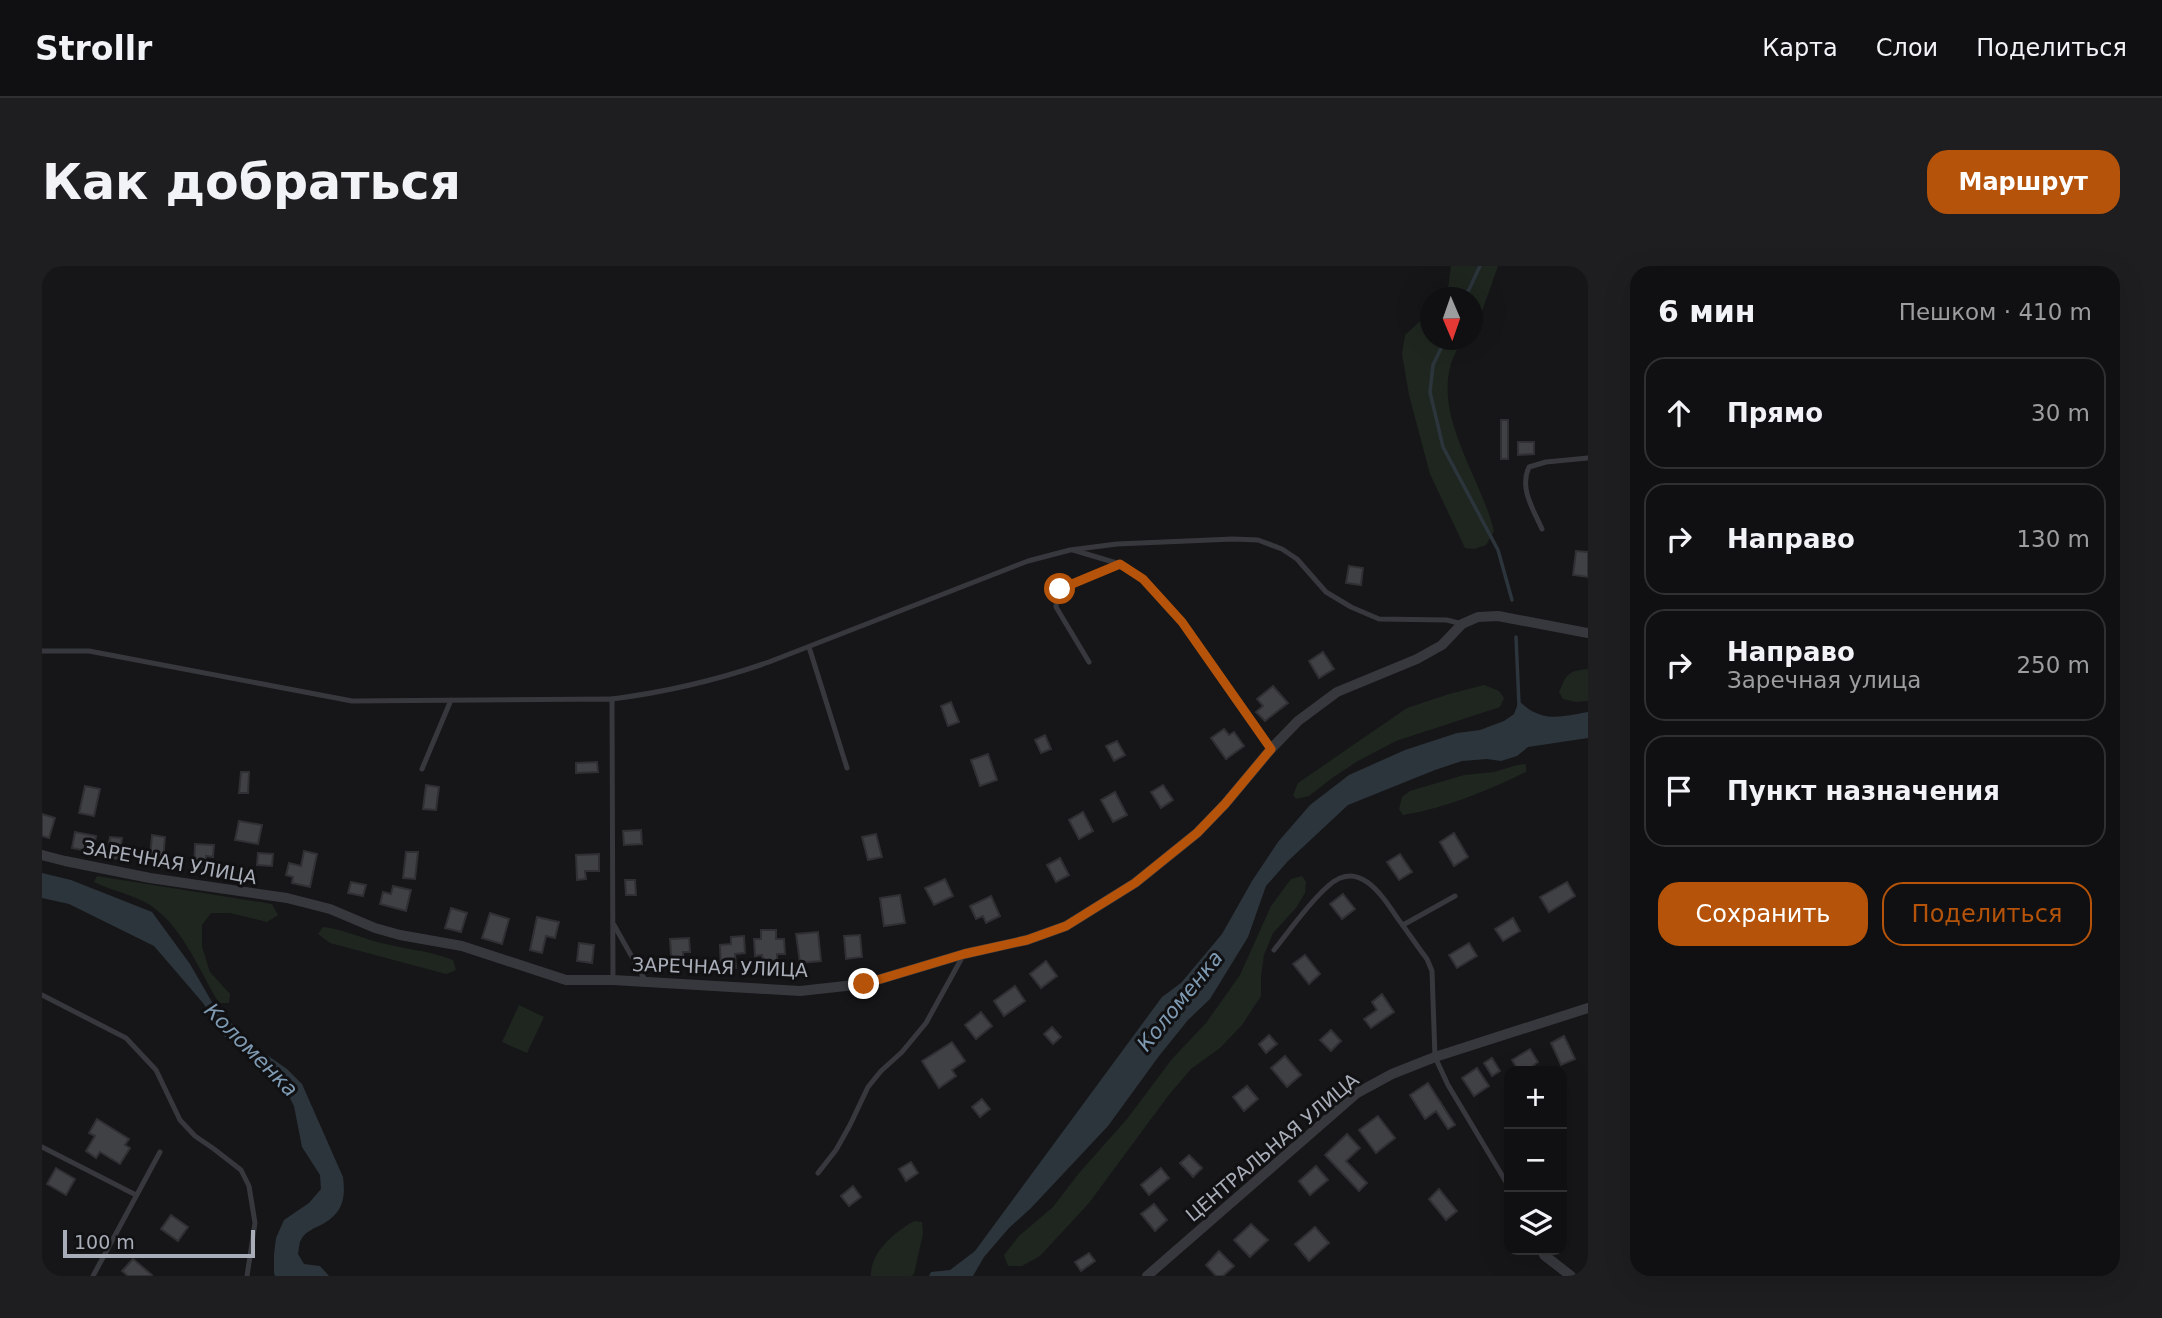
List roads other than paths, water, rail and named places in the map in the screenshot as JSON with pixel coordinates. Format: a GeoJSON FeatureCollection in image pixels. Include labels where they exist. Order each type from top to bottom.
{"type":"FeatureCollection","features":[{"type":"Feature","properties":{"kind":"street"},"geometry":{"type":"LineString","coordinates":[[1462,624],[1478,617],[1498,616],[1588,633]]}},
{"type":"Feature","properties":{"kind":"street","name":"ЗАРЕЧНАЯ УЛИЦА"},"geometry":{"type":"LineString","coordinates":[[42,855],[150,878],[287,898],[330,909],[375,928],[463,946],[566,980],[800,990],[864,984],[964,954],[1027,940],[1066,926],[1135,883],[1197,833],[1298,721],[1337,692],[1417,659],[1442,645],[1462,624]]}},
{"type":"Feature","properties":{"kind":"street","name":"ЦЕНТРАЛЬНАЯ УЛИЦА"},"geometry":{"type":"LineString","coordinates":[[1147,1276],[1357,1093],[1392,1074],[1435,1057],[1588,1009]]}},
{"type":"Feature","properties":{"kind":"street"},"geometry":{"type":"LineString","coordinates":[[1546,1255],[1571,1276]]}},
{"type":"Feature","properties":{"kind":"lane"},"geometry":{"type":"LineString","coordinates":[[1542,529],[1526,492],[1525,477],[1530,467],[1546,462],[1588,458]]}},
{"type":"Feature","properties":{"kind":"lane"},"geometry":{"type":"LineString","coordinates":[[42,651],[89,652],[352,701],[612,699],[657,693],[726,677],[1028,561],[1070,550],[1130,543],[1233,539],[1258,540],[1282,549],[1297,559],[1326,593],[1379,619],[1447,620],[1462,624]]}},
{"type":"Feature","properties":{"kind":"lane"},"geometry":{"type":"LineString","coordinates":[[1070,550],[1120,564],[1143,579],[1182,622],[1271,749]]}},
{"type":"Feature","properties":{"kind":"lane"},"geometry":{"type":"LineString","coordinates":[[1088,662],[1056,607],[1056,597],[1060,589],[1120,564]]}},
{"type":"Feature","properties":{"kind":"lane"},"geometry":{"type":"LineString","coordinates":[[809,647],[847,768]]}},
{"type":"Feature","properties":{"kind":"lane"},"geometry":{"type":"LineString","coordinates":[[612,699],[612,980]]}},
{"type":"Feature","properties":{"kind":"lane"},"geometry":{"type":"LineString","coordinates":[[422,769],[451,700]]}},
{"type":"Feature","properties":{"kind":"lane"},"geometry":{"type":"LineString","coordinates":[[1274,950],[1327,887],[1339,878],[1366,880],[1379,891],[1427,959],[1432,971],[1435,1057],[1448,1085],[1504,1179]]}},
{"type":"Feature","properties":{"kind":"lane"},"geometry":{"type":"LineString","coordinates":[[1403,925],[1455,896]]}},
{"type":"Feature","properties":{"kind":"lane"},"geometry":{"type":"LineString","coordinates":[[612,922],[646,982]]}},
{"type":"Feature","properties":{"kind":"lane"},"geometry":{"type":"LineString","coordinates":[[818,1173],[836,1150],[867,1087],[926,1023],[964,954]]}},
{"type":"Feature","properties":{"kind":"lane"},"geometry":{"type":"LineString","coordinates":[[42,995],[126,1038],[156,1070],[180,1120],[195,1136],[241,1170],[249,1186],[255,1223],[247,1276]]}},
{"type":"Feature","properties":{"kind":"lane"},"geometry":{"type":"LineString","coordinates":[[42,1147],[136,1195]]}},
{"type":"Feature","properties":{"kind":"lane"},"geometry":{"type":"LineString","coordinates":[[93,1276],[160,1152]]}},
{"type":"Feature","properties":{"kind":"water","name":"Коломенка"},"geometry":{"type":"Polygon","coordinates":[[[1519,701],[1535,713],[1551,717],[1588,712],[1588,738],[1528,747],[1517,756],[1501,761],[1462,761],[1348,805],[1288,861],[1266,886],[1248,937],[1210,999],[1188,1020],[1159,1056],[1108,1126],[1009,1228],[984,1257],[973,1276],[929,1276],[931,1272],[950,1270],[975,1251],[1162,997],[1181,983],[1222,934],[1278,842],[1310,805],[1349,775],[1405,750],[1504,721],[1514,714],[1519,701]]]}},
{"type":"Feature","properties":{"kind":"water"},"geometry":{"type":"Polygon","coordinates":[[[42,873],[71,880],[152,912],[190,964],[216,1009],[235,1027],[250,1054],[241,1052],[225,1037],[203,1003],[154,946],[69,904],[42,898],[42,873]]]}},
{"type":"Feature","properties":{"kind":"water"},"geometry":{"type":"Polygon","coordinates":[[[250,1054],[267,1055],[302,1084],[343,1177],[344,1193],[338,1211],[328,1221],[304,1236],[300,1241],[298,1254],[304,1264],[320,1266],[329,1276],[275,1276],[276,1238],[284,1220],[309,1203],[321,1189],[320,1175],[302,1147],[294,1106],[287,1092],[255,1068],[250,1054]]]}},
{"type":"Feature","properties":{"kind":"waterway"},"geometry":{"type":"LineString","coordinates":[[1470,287],[1480,266]]}},
{"type":"Feature","properties":{"kind":"waterway"},"geometry":{"type":"LineString","coordinates":[[1440,350],[1433,365],[1430,392],[1443,447],[1498,550],[1512,600]]}},
{"type":"Feature","properties":{"kind":"waterway"},"geometry":{"type":"LineString","coordinates":[[1516,637],[1519,705]]}}]}
